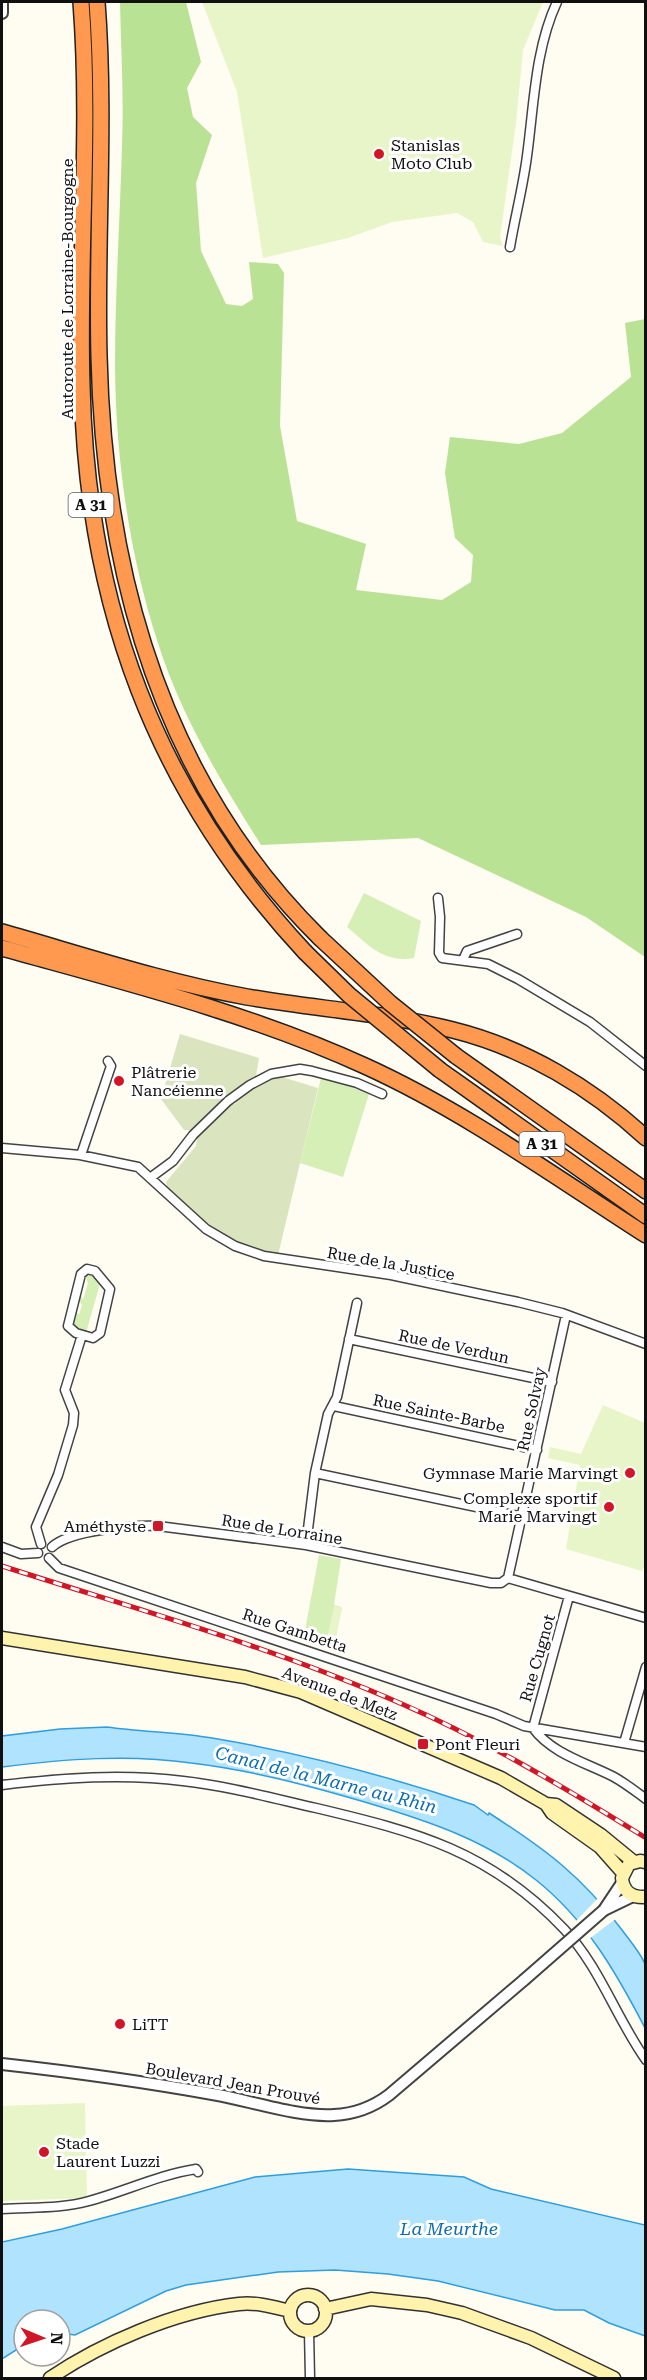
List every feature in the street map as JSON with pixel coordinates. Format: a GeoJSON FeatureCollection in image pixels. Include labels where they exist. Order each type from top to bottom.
{"type":"FeatureCollection","features":[{"type":"Feature","properties":{"kind":"highway","name":"Autoroute de Lorraine-Bourgogne"},"geometry":{"type":"LineString","coordinates":[[81,2],[87,125],[81,324],[82,386],[89,490],[104,580],[119,636],[158,735],[178,776],[236,870],[305,952],[376,1018],[440,1070],[645,1216]]}},
{"type":"Feature","properties":{"kind":"highway","name":"Autoroute de Lorraine-Bourgogne"},"geometry":{"type":"LineString","coordinates":[[97,2],[101,85],[99,355],[102,423],[110,508],[129,600],[157,685],[188,755],[206,789],[260,869],[296,914],[320,938],[390,1003],[456,1056],[645,1191]]}},
{"type":"Feature","properties":{"kind":"highway"},"geometry":{"type":"LineString","coordinates":[[2,932],[39,951],[279,1031],[366,1067],[424,1096],[468,1122],[645,1235]]}},
{"type":"Feature","properties":{"kind":"highway"},"geometry":{"type":"LineString","coordinates":[[2,948],[39,951],[248,998],[377,1016],[469,1035],[521,1055],[569,1080],[603,1102],[645,1138]]}},
{"type":"Feature","properties":{"kind":"main road","name":"Avenue de Metz"},"geometry":{"type":"LineString","coordinates":[[2,1638],[245,1677],[285,1687],[501,1778],[546,1804],[552,1812],[600,1847],[622,1878],[628,1893],[639,1896]]}},
{"type":"Feature","properties":{"kind":"main road","name":"Avenue de Metz"},"geometry":{"type":"LineString","coordinates":[[546,1804],[556,1805],[568,1811],[639,1862]]}},
{"type":"Feature","properties":{"kind":"main road"},"geometry":{"type":"LineString","coordinates":[[622,1878],[639,1862]]}},
{"type":"Feature","properties":{"kind":"main road"},"geometry":{"type":"LineString","coordinates":[[307,2295],[321,2300],[325,2309],[322,2324],[309,2331],[295,2325],[290,2311],[297,2298],[307,2295]]}},
{"type":"Feature","properties":{"kind":"main road"},"geometry":{"type":"LineString","coordinates":[[325,2309],[371,2299],[427,2305],[460,2313],[531,2338],[614,2379]]}},
{"type":"Feature","properties":{"kind":"main road"},"geometry":{"type":"LineString","coordinates":[[50,2379],[114,2343],[187,2316],[241,2304],[266,2305],[290,2311]]}},
{"type":"Feature","properties":{"kind":"street"},"geometry":{"type":"LineString","coordinates":[[2,2],[2,13]]}},
{"type":"Feature","properties":{"kind":"street"},"geometry":{"type":"LineString","coordinates":[[510,247],[524,181],[534,88],[551,14],[557,2]]}},
{"type":"Feature","properties":{"kind":"street"},"geometry":{"type":"LineString","coordinates":[[438,898],[439,953],[442,957],[488,964],[556,1000],[609,1036],[645,1066]]}},
{"type":"Feature","properties":{"kind":"street"},"geometry":{"type":"LineString","coordinates":[[463,960],[466,951],[517,934]]}},
{"type":"Feature","properties":{"kind":"street"},"geometry":{"type":"LineString","coordinates":[[81,1155],[111,1066],[108,1061]]}},
{"type":"Feature","properties":{"kind":"street"},"geometry":{"type":"LineString","coordinates":[[150,1178],[173,1161],[193,1135],[228,1101],[250,1085],[271,1074],[300,1069],[312,1071],[357,1083],[382,1094]]}},
{"type":"Feature","properties":{"kind":"street","name":"Rue de la Justice"},"geometry":{"type":"LineString","coordinates":[[2,1148],[81,1155],[138,1167],[206,1229],[248,1251],[280,1259],[391,1275],[518,1302],[566,1315],[645,1344]]}},
{"type":"Feature","properties":{"kind":"street"},"geometry":{"type":"LineString","coordinates":[[91,1269],[107,1283],[110,1293],[100,1333],[93,1338],[82,1335],[69,1329],[68,1322],[81,1274],[84,1270],[91,1269]]}},
{"type":"Feature","properties":{"kind":"street"},"geometry":{"type":"LineString","coordinates":[[306,1545],[315,1473],[328,1414],[334,1406],[357,1303]]}},
{"type":"Feature","properties":{"kind":"street","name":"Rue Solvay"},"geometry":{"type":"LineString","coordinates":[[508,1578],[566,1315]]}},
{"type":"Feature","properties":{"kind":"street"},"geometry":{"type":"LineString","coordinates":[[2,1547],[21,1554],[40,1549],[49,1544],[53,1553],[49,1558],[42,1558],[40,1549],[36,1532],[37,1524],[55,1483],[73,1425],[74,1413],[65,1390],[82,1335]]}},
{"type":"Feature","properties":{"kind":"street","name":"Rue de Verdun"},"geometry":{"type":"LineString","coordinates":[[349,1339],[552,1382]]}},
{"type":"Feature","properties":{"kind":"street","name":"Rue Sainte-Barbe"},"geometry":{"type":"LineString","coordinates":[[334,1406],[537,1449]]}},
{"type":"Feature","properties":{"kind":"street"},"geometry":{"type":"LineString","coordinates":[[315,1473],[523,1517]]}},
{"type":"Feature","properties":{"kind":"street","name":"Rue de Lorraine"},"geometry":{"type":"LineString","coordinates":[[52,1547],[60,1540],[71,1536],[144,1526],[306,1545],[491,1583],[501,1583],[508,1578]]}},
{"type":"Feature","properties":{"kind":"street","name":"Rue Gambetta"},"geometry":{"type":"LineString","coordinates":[[49,1558],[59,1568],[533,1728]]}},
{"type":"Feature","properties":{"kind":"street"},"geometry":{"type":"LineString","coordinates":[[508,1578],[645,1618]]}},
{"type":"Feature","properties":{"kind":"street","name":"Rue Cugnot"},"geometry":{"type":"LineString","coordinates":[[533,1728],[570,1596]]}},
{"type":"Feature","properties":{"kind":"street"},"geometry":{"type":"LineString","coordinates":[[624,1743],[645,1667]]}},
{"type":"Feature","properties":{"kind":"street"},"geometry":{"type":"LineString","coordinates":[[533,1728],[645,1747]]}},
{"type":"Feature","properties":{"kind":"street"},"geometry":{"type":"LineString","coordinates":[[533,1728],[549,1743],[578,1761],[621,1781],[645,1799]]}},
{"type":"Feature","properties":{"kind":"street"},"geometry":{"type":"LineString","coordinates":[[2,1785],[91,1777],[182,1780],[239,1790],[385,1824],[447,1846],[479,1862],[503,1878],[564,1928],[584,1953],[645,2060]]}},
{"type":"Feature","properties":{"kind":"street","name":"Boulevard Jean Prouvé"},"geometry":{"type":"LineString","coordinates":[[604,1910],[622,1878]]}},
{"type":"Feature","properties":{"kind":"street","name":"Boulevard Jean Prouvé"},"geometry":{"type":"LineString","coordinates":[[2,2064],[101,2075],[302,2112],[342,2115],[365,2109],[389,2095],[604,1910],[639,1896]]}},
{"type":"Feature","properties":{"kind":"street"},"geometry":{"type":"LineString","coordinates":[[2,2209],[70,2205],[90,2201],[175,2172],[196,2169],[198,2172]]}},
{"type":"Feature","properties":{"kind":"street"},"geometry":{"type":"LineString","coordinates":[[309,2331],[309,2379]]}},
{"type":"Feature","properties":{"kind":"green space"},"geometry":{"type":"Polygon","coordinates":[[[120,2],[186,2],[201,62],[187,88],[193,117],[212,135],[196,183],[201,251],[226,304],[242,306],[253,299],[249,262],[278,264],[284,273],[280,426],[297,521],[366,544],[356,590],[442,600],[471,582],[473,555],[455,538],[445,473],[450,437],[519,444],[562,433],[631,377],[625,323],[645,319],[645,957],[586,917],[418,838],[261,845],[202,746],[166,667],[147,607],[132,540],[121,471],[115,368],[123,128],[120,2]]]}},
{"type":"Feature","properties":{"kind":"green space","name":"Stanislas Moto Club"},"geometry":{"type":"Polygon","coordinates":[[[202,2],[543,2],[523,50],[516,123],[500,237],[503,246],[483,242],[473,222],[457,213],[392,222],[348,238],[263,258],[237,92],[202,2]]]}},
{"type":"Feature","properties":{"kind":"green space"},"geometry":{"type":"Polygon","coordinates":[[[364,893],[421,921],[414,958],[403,959],[385,955],[347,927],[364,893]]]}},
{"type":"Feature","properties":{"kind":"green space"},"geometry":{"type":"Polygon","coordinates":[[[180,1034],[259,1058],[256,1076],[220,1101],[192,1130],[184,1130],[161,1099],[180,1034]]]}},
{"type":"Feature","properties":{"kind":"green space"},"geometry":{"type":"Polygon","coordinates":[[[279,1076],[318,1088],[278,1255],[245,1245],[217,1230],[167,1188],[166,1182],[196,1146],[197,1137],[230,1104],[235,1104],[243,1094],[254,1087],[279,1076]]]}},
{"type":"Feature","properties":{"kind":"green space"},"geometry":{"type":"Polygon","coordinates":[[[321,1078],[370,1091],[343,1177],[300,1163],[321,1078]]]}},
{"type":"Feature","properties":{"kind":"green space"},"geometry":{"type":"Polygon","coordinates":[[[92,1272],[101,1280],[86,1333],[71,1328],[75,1309],[79,1315],[82,1305],[78,1299],[80,1294],[83,1300],[88,1283],[85,1275],[92,1272]]]}},
{"type":"Feature","properties":{"kind":"green space","name":"Complexe sportif Marie Marvingt"},"geometry":{"type":"Polygon","coordinates":[[[603,1405],[645,1423],[646,1563],[642,1571],[566,1549],[580,1465],[548,1458],[550,1447],[581,1454],[603,1405]]]}},
{"type":"Feature","properties":{"kind":"green space"},"geometry":{"type":"Polygon","coordinates":[[[319,1555],[341,1559],[334,1605],[342,1607],[334,1647],[309,1637],[310,1633],[305,1630],[319,1555]]]}},
{"type":"Feature","properties":{"kind":"green space"},"geometry":{"type":"Polygon","coordinates":[[[334,1606],[342,1607],[334,1647],[326,1643],[334,1606]]]}},
{"type":"Feature","properties":{"kind":"green space","name":"Stade Laurent Luzzi"},"geometry":{"type":"Polygon","coordinates":[[[85,2103],[87,2198],[2,2201],[2,2106],[85,2103]]]}},
{"type":"Feature","properties":{"kind":"water","name":"Canal de la Marne au Rhin"},"geometry":{"type":"Polygon","coordinates":[[[107,1727],[199,1736],[279,1751],[409,1784],[474,1805],[488,1815],[489,1813],[562,1865],[592,1894],[635,1947],[645,1964],[645,2028],[611,1967],[570,1912],[536,1880],[517,1866],[456,1833],[368,1803],[258,1774],[213,1766],[167,1760],[120,1758],[2,1767],[2,1736],[60,1729],[107,1727]]]}},
{"type":"Feature","properties":{"kind":"water","name":"La Meurthe"},"geometry":{"type":"Polygon","coordinates":[[[348,2169],[464,2177],[491,2189],[645,2225],[645,2336],[609,2323],[584,2310],[555,2310],[438,2281],[335,2270],[278,2272],[186,2285],[166,2291],[75,2335],[72,2335],[72,2308],[12,2308],[12,2353],[2,2359],[2,2242],[62,2229],[255,2177],[348,2169]]]}},
{"type":"Feature","properties":{"kind":"pier"},"geometry":{"type":"Polygon","coordinates":[[[599,1897],[617,1918],[589,1939],[575,1922],[599,1897]]]}},
{"type":"Feature","properties":{"kind":"railway"},"geometry":{"type":"LineString","coordinates":[[2,1566],[254,1647],[353,1683],[434,1718],[526,1766],[646,1838]]}},
{"type":"Feature","properties":{"kind":"place","name":"Stanislas Moto Club"},"geometry":{"type":"Point","coordinates":[379,154]}},
{"type":"Feature","properties":{"kind":"place","name":"Plâtrerie Nancéienne"},"geometry":{"type":"Point","coordinates":[119,1081]}},
{"type":"Feature","properties":{"kind":"place","name":"Gymnase Marie Marvingt"},"geometry":{"type":"Point","coordinates":[630,1473]}},
{"type":"Feature","properties":{"kind":"place","name":"Complexe sportif Marie Marvingt"},"geometry":{"type":"Point","coordinates":[609,1507]}},
{"type":"Feature","properties":{"kind":"place","name":"Améthyste"},"geometry":{"type":"Point","coordinates":[158,1526]}},
{"type":"Feature","properties":{"kind":"place","name":"Pont Fleuri"},"geometry":{"type":"Point","coordinates":[423,1744]}},
{"type":"Feature","properties":{"kind":"place","name":"LiTT"},"geometry":{"type":"Point","coordinates":[120,2024]}},
{"type":"Feature","properties":{"kind":"place","name":"Stade Laurent Luzzi"},"geometry":{"type":"Point","coordinates":[44,2152]}}]}
